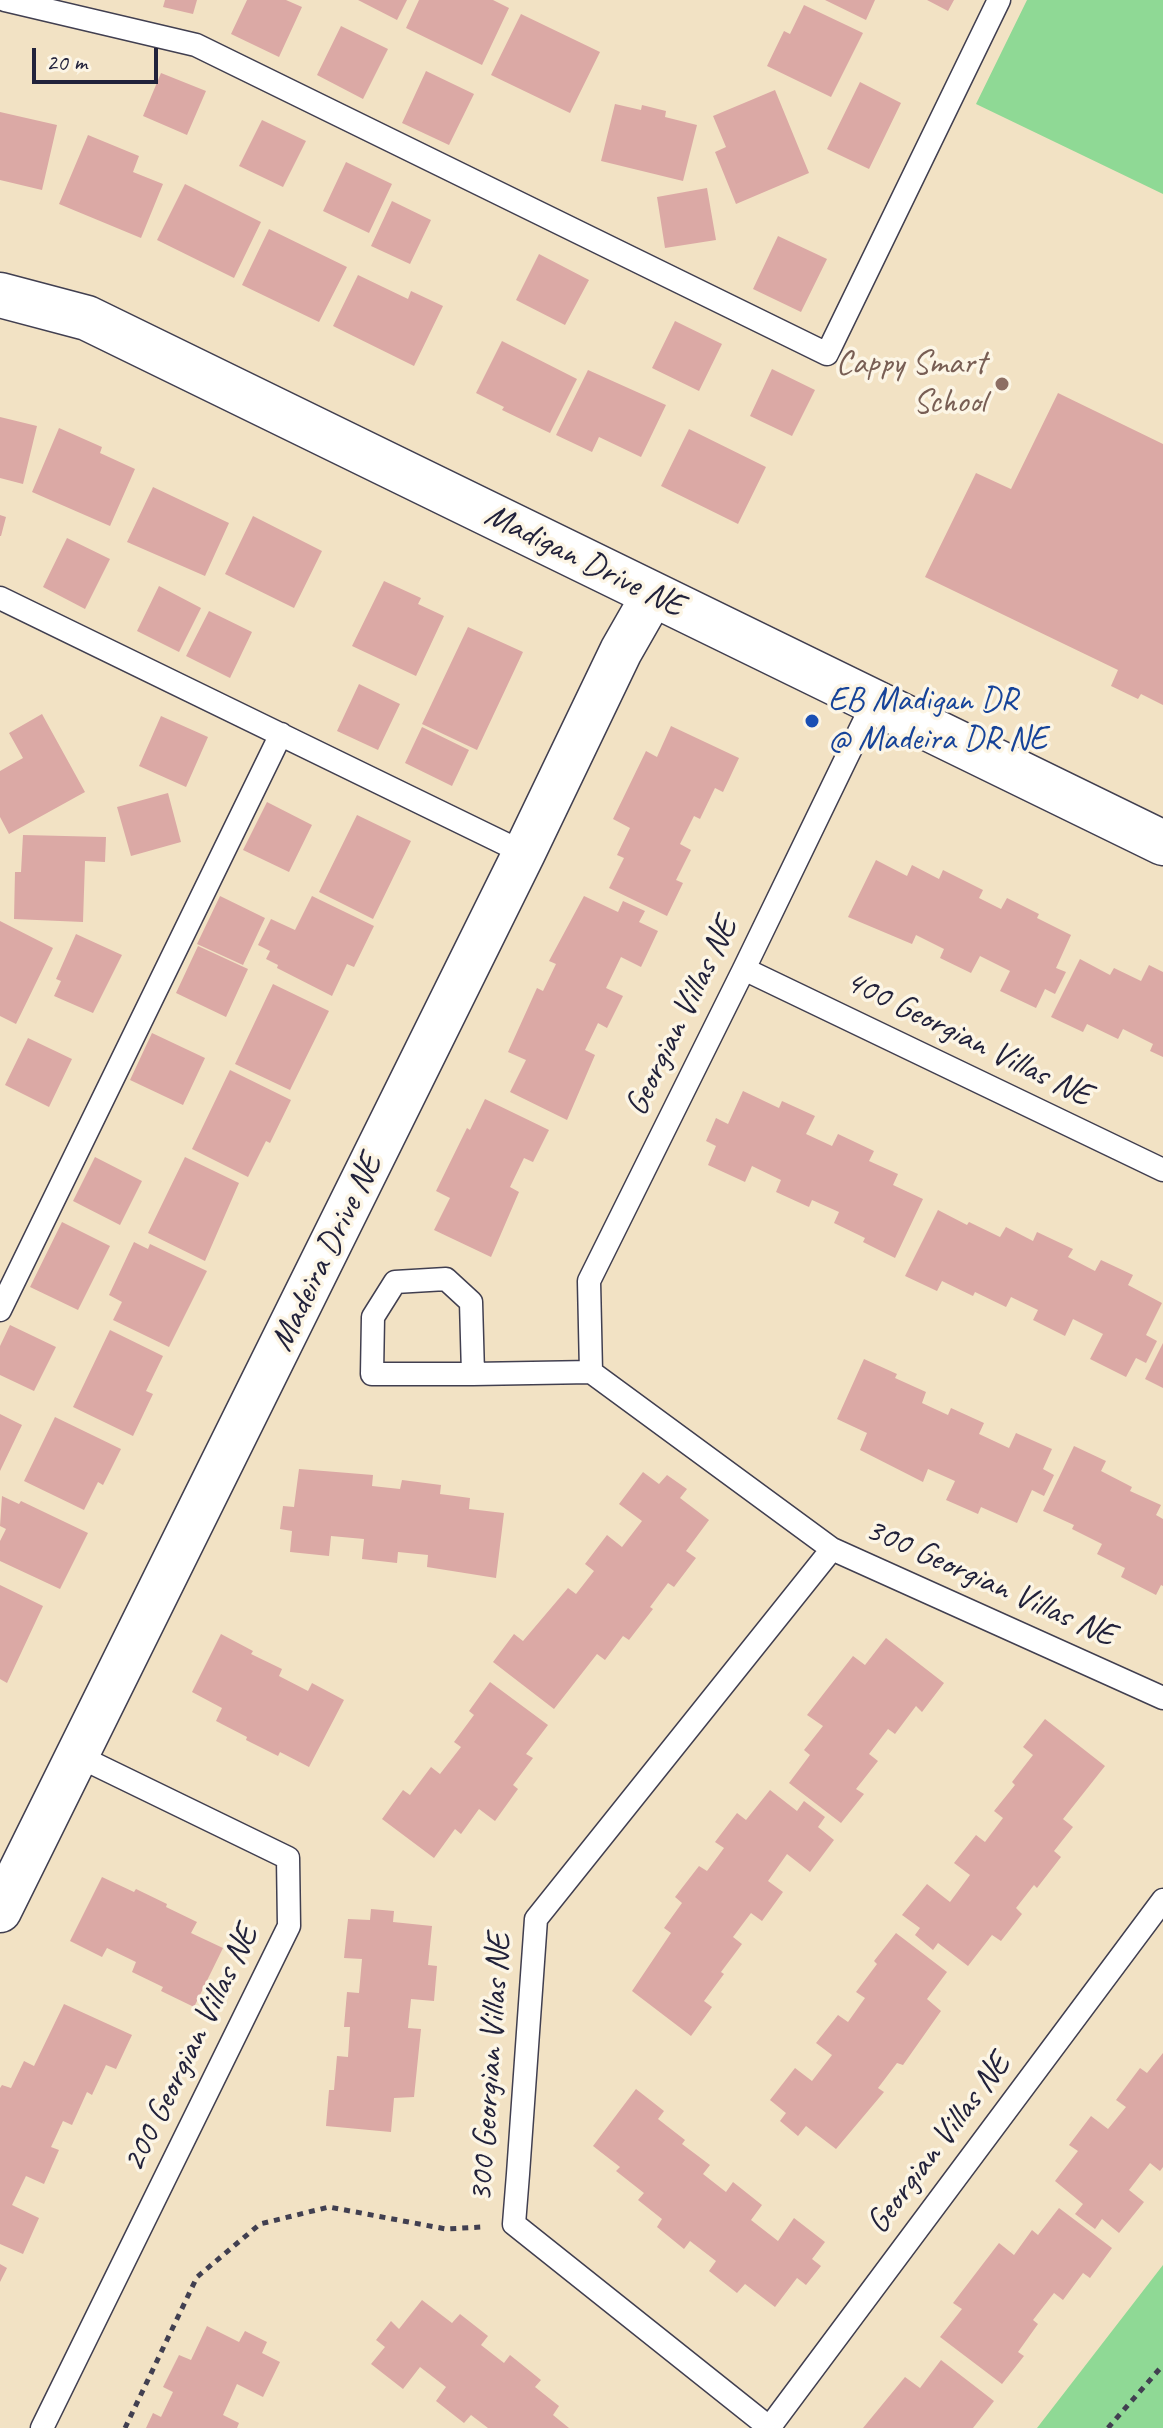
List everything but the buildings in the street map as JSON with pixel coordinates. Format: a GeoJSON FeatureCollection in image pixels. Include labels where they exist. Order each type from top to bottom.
{"type":"FeatureCollection","features":[{"type":"Feature","properties":{"kind":"street","name":"Madigan Drive NE"},"geometry":{"type":"LineString","coordinates":[[0,295],[87,318],[1163,843]]}},
{"type":"Feature","properties":{"kind":"street","name":"Madeira Drive NE"},"geometry":{"type":"LineString","coordinates":[[0,1911],[621,651],[653,595]]}},
{"type":"Feature","properties":{"kind":"lane"},"geometry":{"type":"LineString","coordinates":[[5,0],[196,45],[827,354],[999,0]]}},
{"type":"Feature","properties":{"kind":"lane"},"geometry":{"type":"LineString","coordinates":[[0,598],[524,853]]}},
{"type":"Feature","properties":{"kind":"lane","name":"Georgian Villas NE"},"geometry":{"type":"LineString","coordinates":[[591,1372],[589,1281],[874,701]]}},
{"type":"Feature","properties":{"kind":"lane"},"geometry":{"type":"LineString","coordinates":[[0,1310],[281,734]]}},
{"type":"Feature","properties":{"kind":"lane","name":"400 Georgian Villas NE"},"geometry":{"type":"LineString","coordinates":[[744,969],[1163,1170]]}},
{"type":"Feature","properties":{"kind":"lane"},"geometry":{"type":"LineString","coordinates":[[473,1374],[471,1302],[446,1279],[395,1282],[373,1317],[372,1374],[473,1374],[591,1372]]}},
{"type":"Feature","properties":{"kind":"lane","name":"300 Georgian Villas NE"},"geometry":{"type":"LineString","coordinates":[[591,1372],[832,1549],[1163,1698]]}},
{"type":"Feature","properties":{"kind":"lane","name":"300 Georgian Villas NE"},"geometry":{"type":"LineString","coordinates":[[770,2428],[514,2224],[536,1919],[832,1549]]}},
{"type":"Feature","properties":{"kind":"lane","name":"200 Georgian Villas NE"},"geometry":{"type":"LineString","coordinates":[[42,2428],[289,1926],[288,1858],[78,1756]]}},
{"type":"Feature","properties":{"kind":"lane","name":"Georgian Villas NE"},"geometry":{"type":"LineString","coordinates":[[770,2428],[1163,1900]]}},
{"type":"Feature","properties":{"kind":"path"},"geometry":{"type":"LineString","coordinates":[[125,2428],[197,2277],[260,2224],[329,2207],[446,2229],[514,2224]]}},
{"type":"Feature","properties":{"kind":"path"},"geometry":{"type":"LineString","coordinates":[[1108,2428],[1163,2365]]}},
{"type":"Feature","properties":{"kind":"green space"},"geometry":{"type":"Polygon","coordinates":[[[1027,0],[1163,0],[1163,194],[976,104],[1027,0]]]}},
{"type":"Feature","properties":{"kind":"green space"},"geometry":{"type":"Polygon","coordinates":[[[1163,2265],[1163,2428],[1037,2428],[1163,2265]]]}},
{"type":"Feature","properties":{"kind":"place","name":"Cappy Smart School"},"geometry":{"type":"Point","coordinates":[1002,384]}},
{"type":"Feature","properties":{"kind":"place","name":"EB Madigan DR @ Madeira DR NE"},"geometry":{"type":"Point","coordinates":[812,721]}}]}
